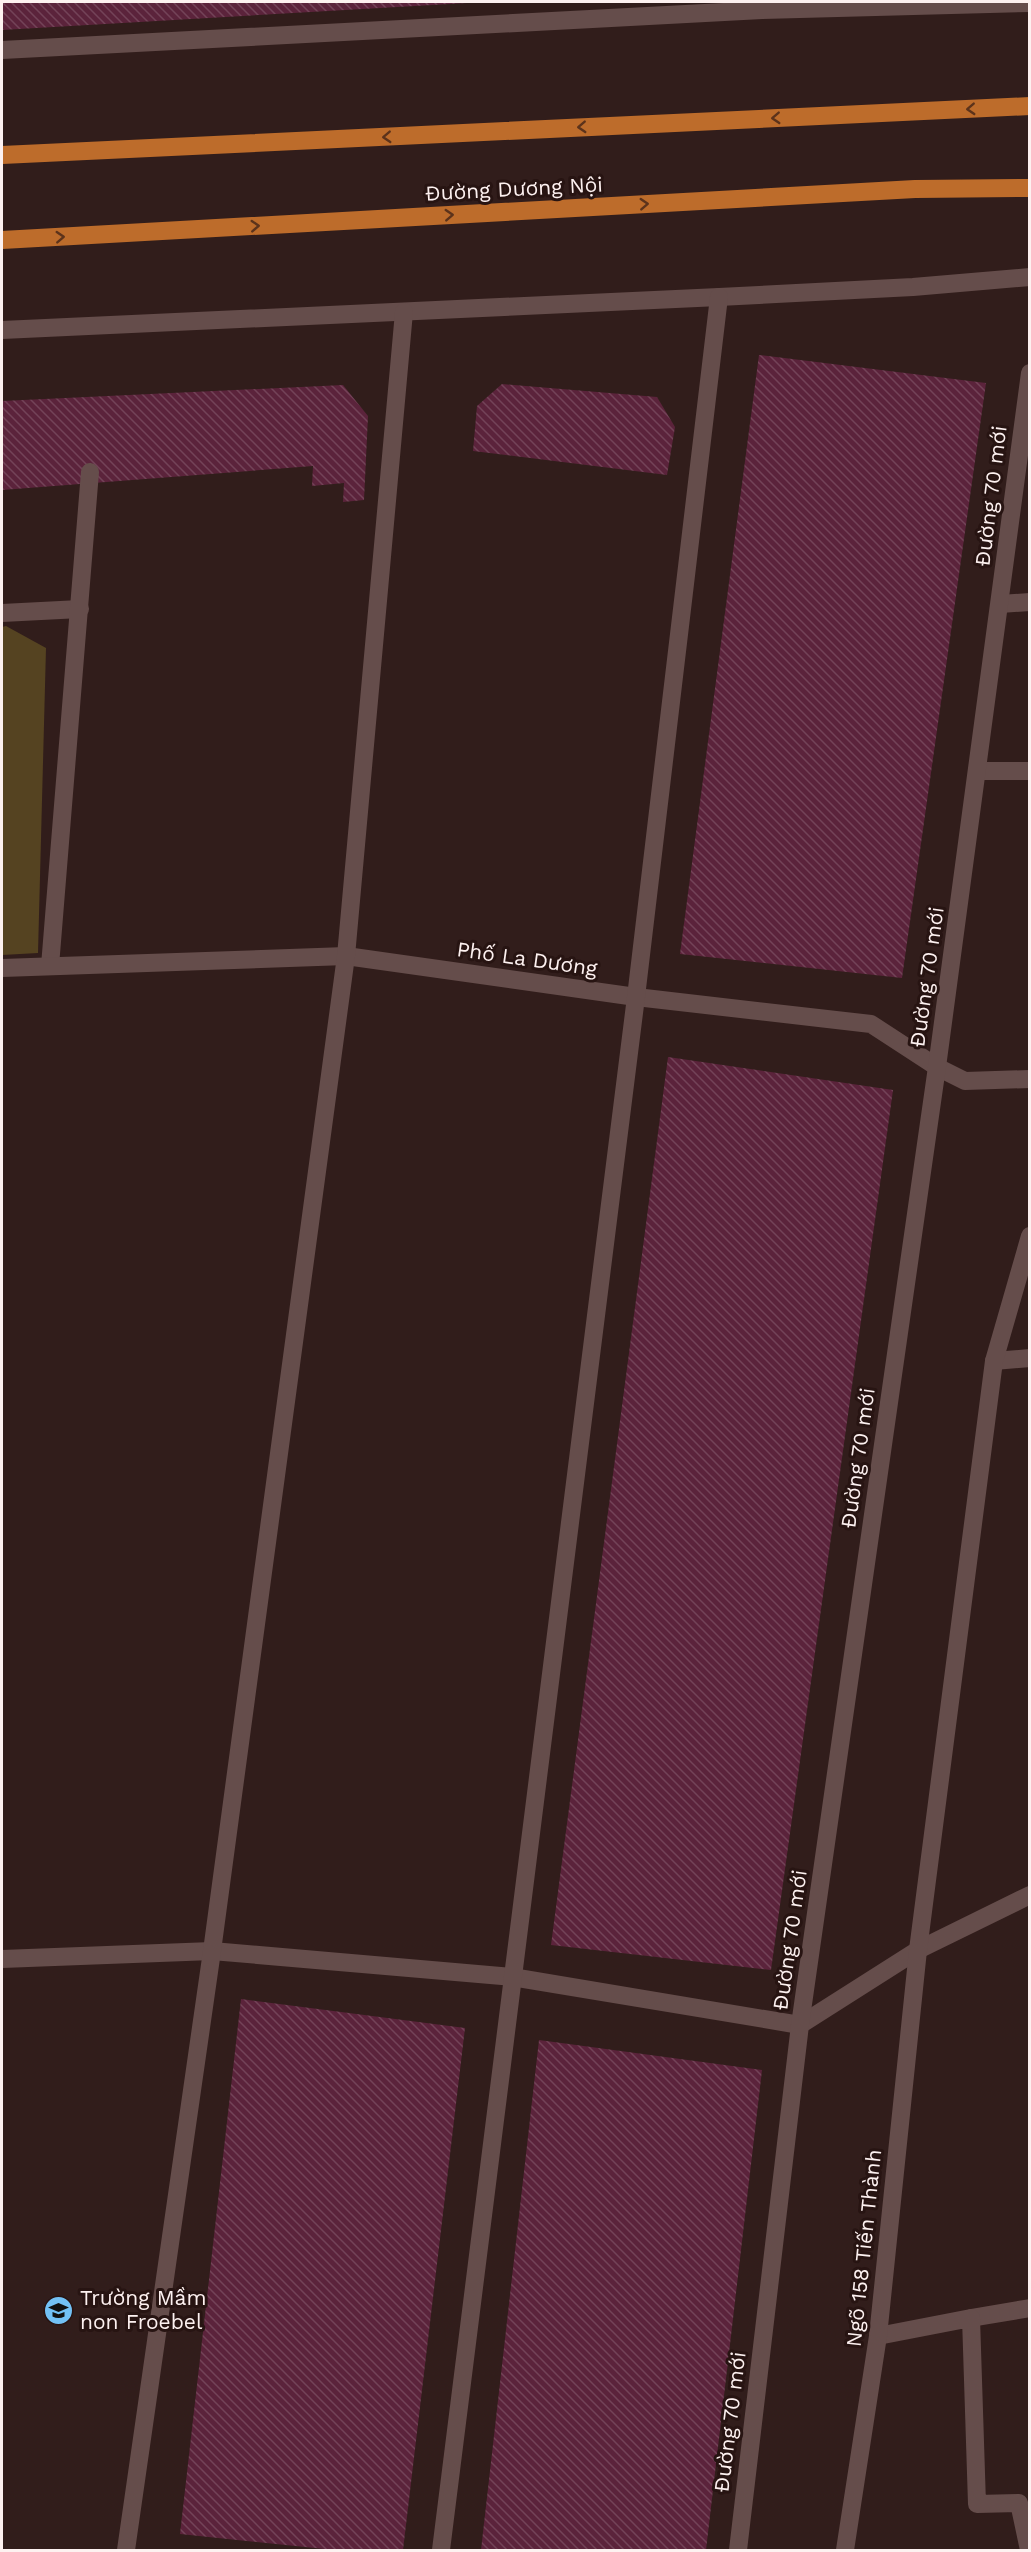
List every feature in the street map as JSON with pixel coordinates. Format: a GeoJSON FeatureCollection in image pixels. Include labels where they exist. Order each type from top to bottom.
{"type":"FeatureCollection","features":[{"type":"Feature","properties":{"kind":"main road"},"geometry":{"type":"LineString","coordinates":[[2,155],[1029,106]]}},
{"type":"Feature","properties":{"kind":"main road","name":"Đường Dương Nội"},"geometry":{"type":"LineString","coordinates":[[2,240],[915,189],[1029,188]]}},
{"type":"Feature","properties":{"kind":"street"},"geometry":{"type":"LineString","coordinates":[[2,50],[762,6],[1029,3]]}},
{"type":"Feature","properties":{"kind":"street"},"geometry":{"type":"LineString","coordinates":[[2,330],[913,287],[1029,277]]}},
{"type":"Feature","properties":{"kind":"street"},"geometry":{"type":"LineString","coordinates":[[441,2550],[636,996],[718,297]]}},
{"type":"Feature","properties":{"kind":"street"},"geometry":{"type":"LineString","coordinates":[[126,2550],[212,1951],[346,956],[404,312]]}},
{"type":"Feature","properties":{"kind":"street","name":"Đường 70 mới"},"geometry":{"type":"LineString","coordinates":[[738,2550],[800,2025],[937,1066],[1029,374]]}},
{"type":"Feature","properties":{"kind":"street"},"geometry":{"type":"LineString","coordinates":[[50,966],[90,472]]}},
{"type":"Feature","properties":{"kind":"street"},"geometry":{"type":"LineString","coordinates":[[1000,604],[1029,602]]}},
{"type":"Feature","properties":{"kind":"street"},"geometry":{"type":"LineString","coordinates":[[2,613],[80,609]]}},
{"type":"Feature","properties":{"kind":"street"},"geometry":{"type":"LineString","coordinates":[[977,771],[1029,771]]}},
{"type":"Feature","properties":{"kind":"street","name":"Phố La Dương"},"geometry":{"type":"LineString","coordinates":[[2,968],[346,956],[636,996],[871,1024],[965,1081],[1029,1079]]}},
{"type":"Feature","properties":{"kind":"street","name":"Ngõ 158 Tiến Thành"},"geometry":{"type":"LineString","coordinates":[[845,2550],[878,2337],[918,1950],[994,1361],[1029,1236]]}},
{"type":"Feature","properties":{"kind":"street"},"geometry":{"type":"LineString","coordinates":[[994,1361],[1029,1358]]}},
{"type":"Feature","properties":{"kind":"street"},"geometry":{"type":"LineString","coordinates":[[2,1959],[212,1951],[512,1977],[800,2025],[918,1950],[1029,1895]]}},
{"type":"Feature","properties":{"kind":"street"},"geometry":{"type":"LineString","coordinates":[[878,2337],[1029,2308]]}},
{"type":"Feature","properties":{"kind":"street"},"geometry":{"type":"LineString","coordinates":[[972,2318],[977,2504],[1019,2503],[1029,2550]]}},
{"type":"Feature","properties":{"kind":"shaded area"},"geometry":{"type":"Polygon","coordinates":[[[6,626],[46,648],[38,953],[2,955],[2,627],[6,626]]]}},
{"type":"Feature","properties":{"kind":"building"},"geometry":{"type":"Polygon","coordinates":[[[2,2],[467,2],[467,3],[2,30],[2,2]]]}},
{"type":"Feature","properties":{"kind":"building"},"geometry":{"type":"Polygon","coordinates":[[[759,355],[986,383],[902,978],[680,954],[759,355]]]}},
{"type":"Feature","properties":{"kind":"building"},"geometry":{"type":"Polygon","coordinates":[[[502,384],[657,397],[675,427],[667,475],[473,451],[477,406],[502,384]]]}},
{"type":"Feature","properties":{"kind":"building"},"geometry":{"type":"Polygon","coordinates":[[[343,385],[368,416],[364,500],[343,502],[344,483],[312,486],[313,466],[2,490],[2,401],[343,385]]]}},
{"type":"Feature","properties":{"kind":"building"},"geometry":{"type":"Polygon","coordinates":[[[668,1057],[893,1090],[771,1970],[551,1945],[668,1057]]]}},
{"type":"Feature","properties":{"kind":"building"},"geometry":{"type":"Polygon","coordinates":[[[241,1999],[465,2028],[403,2550],[334,2550],[180,2534],[241,1999]]]}},
{"type":"Feature","properties":{"kind":"building"},"geometry":{"type":"Polygon","coordinates":[[[539,2040],[762,2070],[706,2550],[481,2550],[539,2040]]]}},
{"type":"Feature","properties":{"kind":"place","name":"Trường Mầm non Froebel"},"geometry":{"type":"Point","coordinates":[59,2310]}}]}
